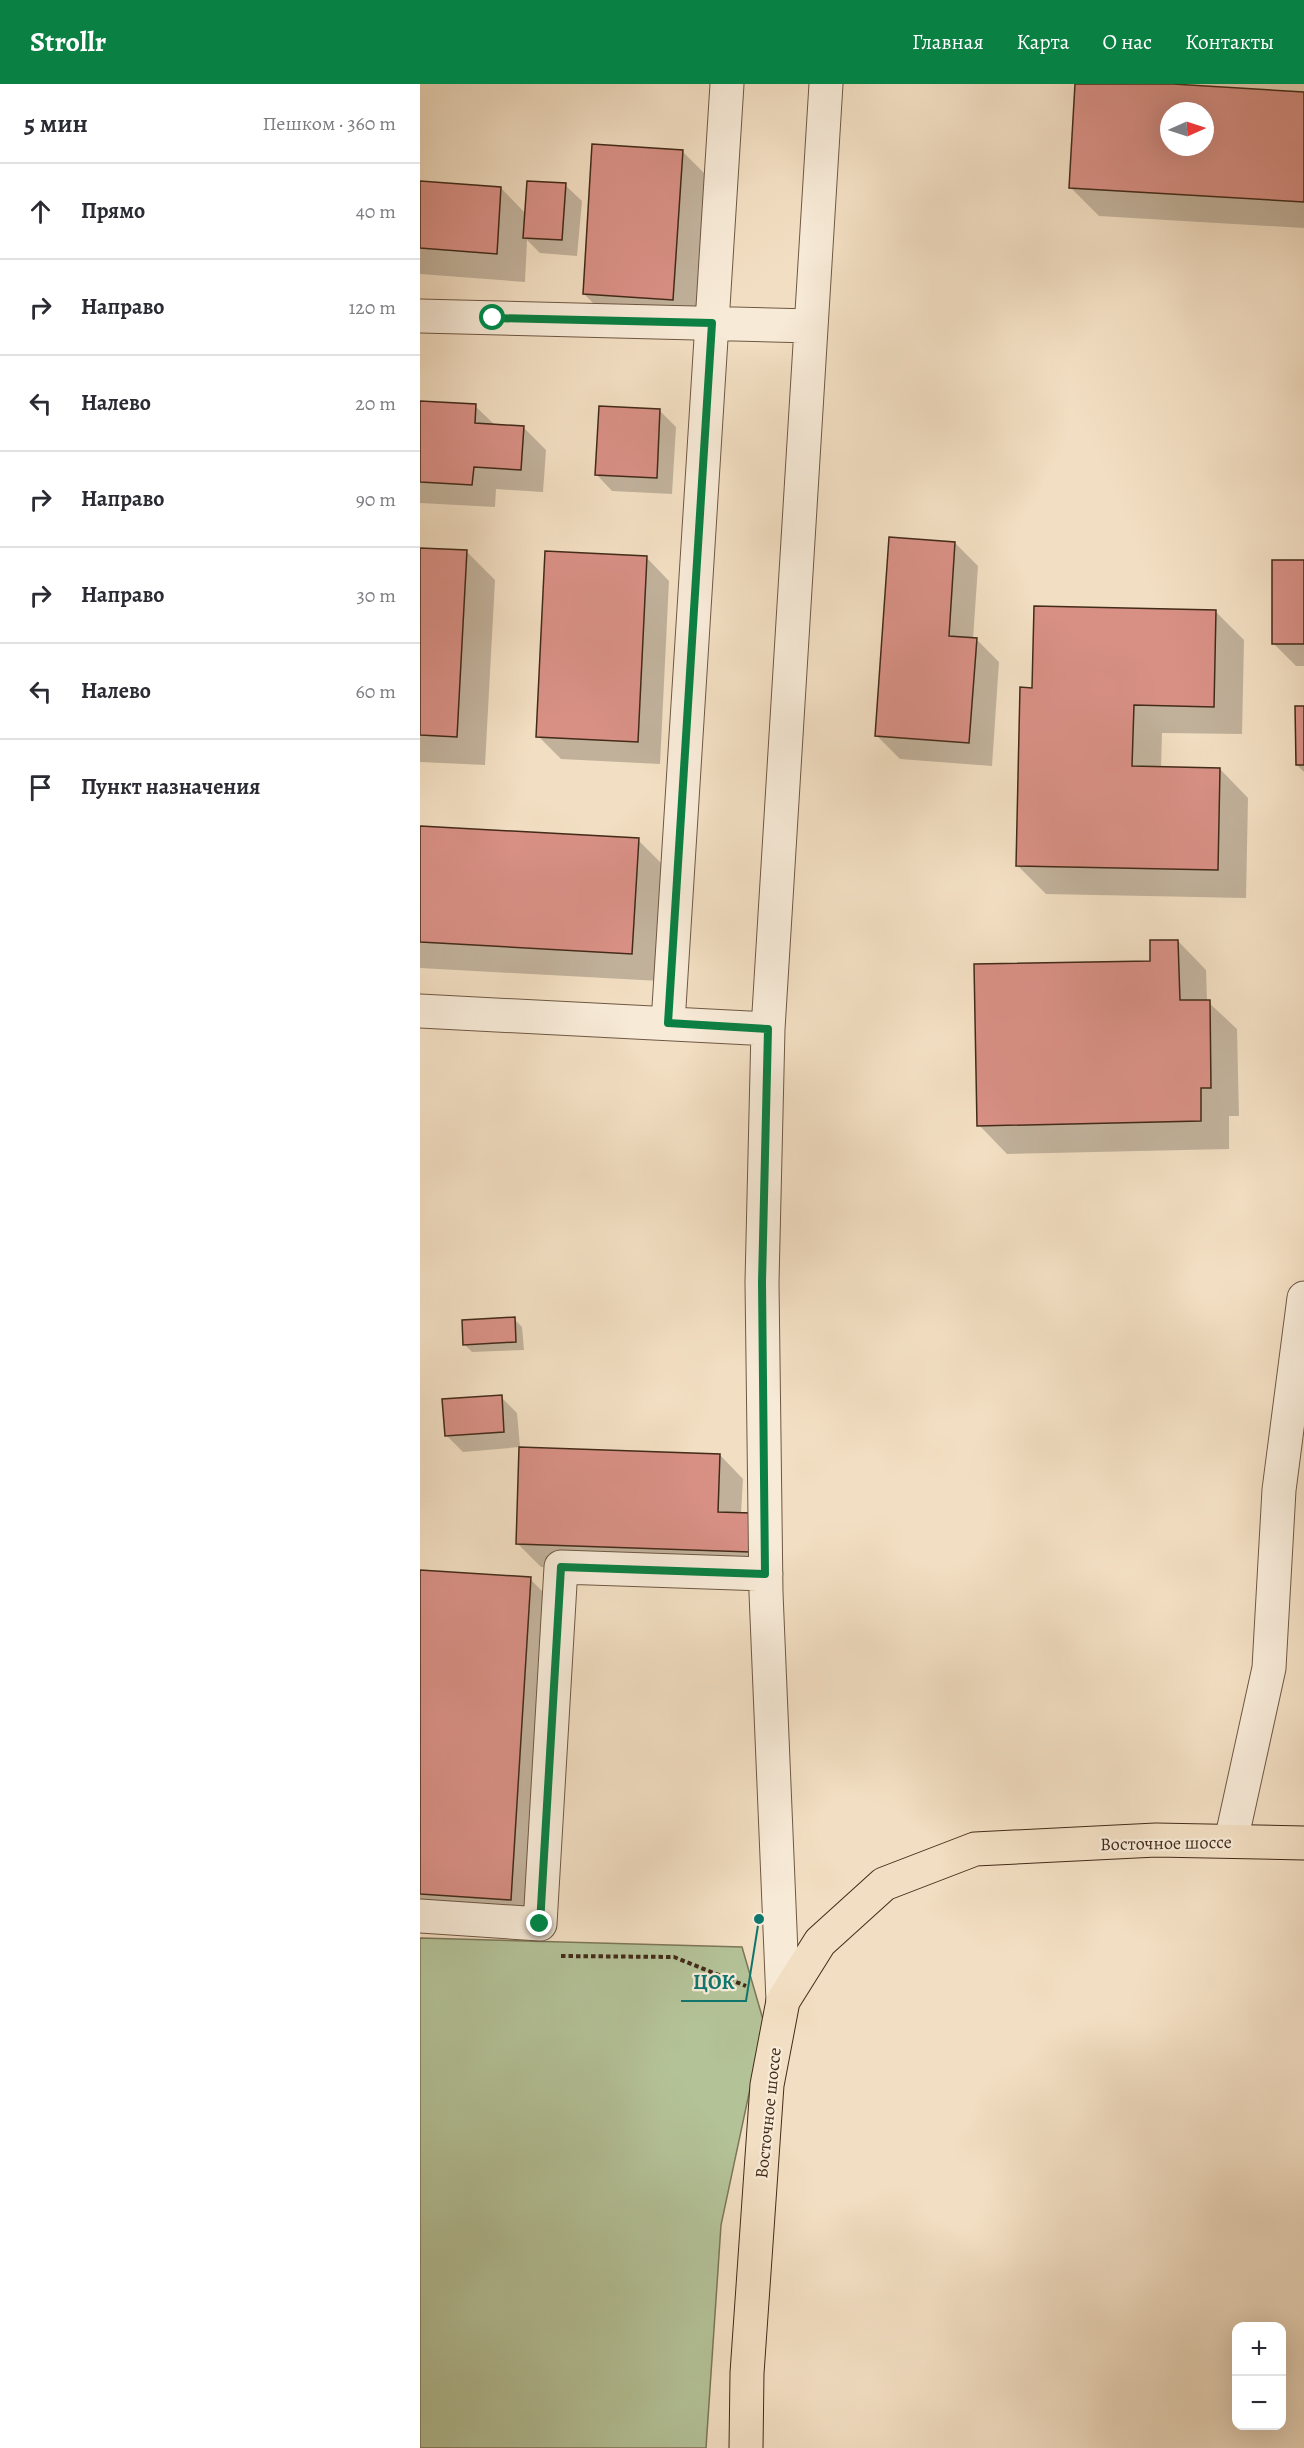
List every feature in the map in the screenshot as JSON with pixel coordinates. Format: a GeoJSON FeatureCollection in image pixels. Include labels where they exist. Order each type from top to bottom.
{"type":"FeatureCollection","features":[{"type":"Feature","properties":{"kind":"main road","name":"Восточное шоссе"},"geometry":{"type":"LineString","coordinates":[[746,2448],[747,2373],[768,2085],[783,2001],[820,1942],[884,1884],[975,1850],[1156,1840],[1304,1843]]}},
{"type":"Feature","properties":{"kind":"street"},"geometry":{"type":"LineString","coordinates":[[668,1023],[726,84]]}},
{"type":"Feature","properties":{"kind":"street"},"geometry":{"type":"LineString","coordinates":[[783,2001],[766,1584],[762,1282],[768,1029],[826,84]]}},
{"type":"Feature","properties":{"kind":"street"},"geometry":{"type":"LineString","coordinates":[[420,316],[811,326]]}},
{"type":"Feature","properties":{"kind":"street"},"geometry":{"type":"LineString","coordinates":[[420,1011],[768,1029]]}},
{"type":"Feature","properties":{"kind":"street"},"geometry":{"type":"LineString","coordinates":[[1231,1841],[1269,1668],[1279,1490],[1304,1298]]}},
{"type":"Feature","properties":{"kind":"street"},"geometry":{"type":"LineString","coordinates":[[420,1916],[540,1924],[561,1567],[766,1584]]}},
{"type":"Feature","properties":{"kind":"path"},"geometry":{"type":"LineString","coordinates":[[674,1957],[783,2001]]}},
{"type":"Feature","properties":{"kind":"green space"},"geometry":{"type":"Polygon","coordinates":[[[420,1938],[742,1947],[764,2023],[721,2225],[706,2448],[420,2448],[420,1938]]]}},
{"type":"Feature","properties":{"kind":"building"},"geometry":{"type":"Polygon","coordinates":[[[1075,84],[1173,84],[1304,92],[1304,202],[1069,188],[1075,84]]]}},
{"type":"Feature","properties":{"kind":"building"},"geometry":{"type":"Polygon","coordinates":[[[592,144],[683,150],[673,300],[583,294],[592,144]]]}},
{"type":"Feature","properties":{"kind":"building"},"geometry":{"type":"Polygon","coordinates":[[[420,181],[501,187],[497,254],[420,248],[420,181]]]}},
{"type":"Feature","properties":{"kind":"building"},"geometry":{"type":"Polygon","coordinates":[[[527,181],[566,183],[562,240],[523,238],[527,181]]]}},
{"type":"Feature","properties":{"kind":"building"},"geometry":{"type":"Polygon","coordinates":[[[420,401],[476,404],[475,423],[524,426],[521,470],[474,467],[472,485],[420,482],[420,401]]]}},
{"type":"Feature","properties":{"kind":"building"},"geometry":{"type":"Polygon","coordinates":[[[599,406],[660,409],[657,478],[595,475],[599,406]]]}},
{"type":"Feature","properties":{"kind":"building"},"geometry":{"type":"Polygon","coordinates":[[[889,537],[955,542],[949,636],[977,638],[969,743],[875,736],[889,537]]]}},
{"type":"Feature","properties":{"kind":"building"},"geometry":{"type":"Polygon","coordinates":[[[420,548],[467,550],[457,737],[420,735],[420,548]]]}},
{"type":"Feature","properties":{"kind":"building"},"geometry":{"type":"Polygon","coordinates":[[[545,551],[647,556],[638,742],[536,737],[545,551]]]}},
{"type":"Feature","properties":{"kind":"building"},"geometry":{"type":"Polygon","coordinates":[[[1272,560],[1304,560],[1304,644],[1272,644],[1272,560]]]}},
{"type":"Feature","properties":{"kind":"building"},"geometry":{"type":"Polygon","coordinates":[[[1034,606],[1216,610],[1214,707],[1134,705],[1132,766],[1220,768],[1218,870],[1016,866],[1020,687],[1032,688],[1034,606]]]}},
{"type":"Feature","properties":{"kind":"building"},"geometry":{"type":"Polygon","coordinates":[[[1295,706],[1304,706],[1304,765],[1296,765],[1295,706]]]}},
{"type":"Feature","properties":{"kind":"building"},"geometry":{"type":"Polygon","coordinates":[[[420,826],[639,838],[632,954],[420,942],[420,826]]]}},
{"type":"Feature","properties":{"kind":"building"},"geometry":{"type":"Polygon","coordinates":[[[1150,940],[1178,940],[1180,1000],[1210,1000],[1211,1088],[1201,1088],[1201,1121],[977,1126],[974,964],[1150,961],[1150,940]]]}},
{"type":"Feature","properties":{"kind":"building"},"geometry":{"type":"Polygon","coordinates":[[[515,1317],[516,1342],[463,1345],[462,1320],[515,1317]]]}},
{"type":"Feature","properties":{"kind":"building"},"geometry":{"type":"Polygon","coordinates":[[[502,1395],[504,1432],[445,1436],[442,1399],[502,1395]]]}},
{"type":"Feature","properties":{"kind":"building"},"geometry":{"type":"Polygon","coordinates":[[[519,1447],[720,1454],[718,1512],[751,1513],[750,1552],[516,1544],[519,1447]]]}},
{"type":"Feature","properties":{"kind":"building"},"geometry":{"type":"Polygon","coordinates":[[[420,1570],[531,1577],[511,1900],[420,1894],[420,1570]]]}},
{"type":"Feature","properties":{"kind":"place","name":"ЦОК"},"geometry":{"type":"Point","coordinates":[759,1919]}},
{"type":"Feature","properties":{"kind":"route"},"geometry":{"type":"LineString","coordinates":[[493,318],[712,323],[668,1023],[768,1029],[762,1282],[765,1574],[561,1567],[540,1924]]}}]}
